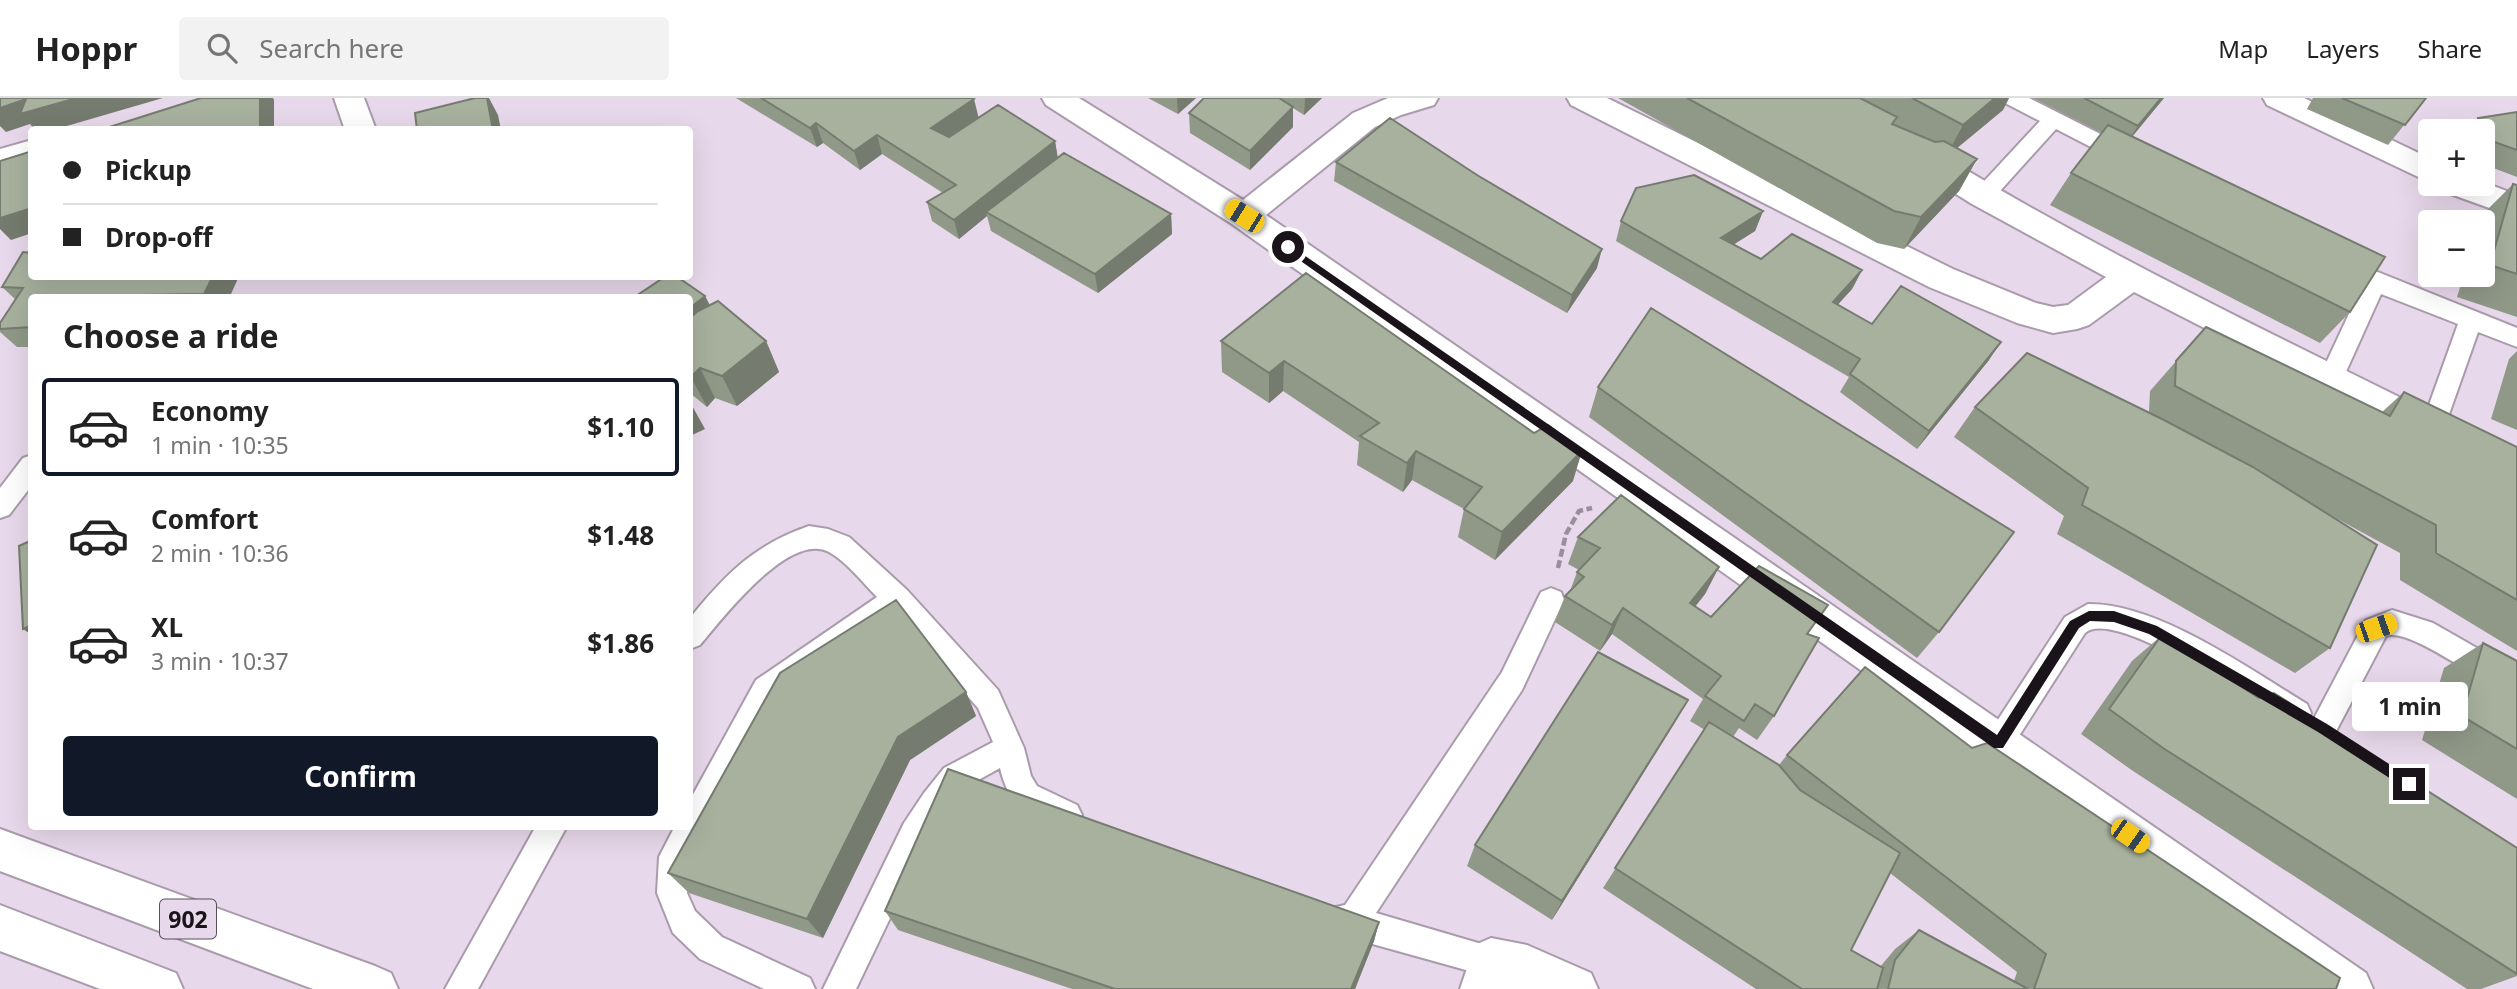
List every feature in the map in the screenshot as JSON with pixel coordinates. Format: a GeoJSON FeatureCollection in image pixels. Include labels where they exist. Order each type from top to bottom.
{"type":"FeatureCollection","features":[{"type":"Feature","properties":{"kind":"street"},"geometry":{"type":"LineString","coordinates":[[349,98],[360,126]]}},
{"type":"Feature","properties":{"kind":"street"},"geometry":{"type":"LineString","coordinates":[[1057,98],[1244,216],[2350,989]]}},
{"type":"Feature","properties":{"kind":"street"},"geometry":{"type":"LineString","coordinates":[[1582,98],[1941,278],[2029,314],[2053,320],[2077,316],[2132,276]]}},
{"type":"Feature","properties":{"kind":"street"},"geometry":{"type":"LineString","coordinates":[[2278,98],[2418,166]]}},
{"type":"Feature","properties":{"kind":"street"},"geometry":{"type":"LineString","coordinates":[[1244,216],[1364,120],[1418,99]]}},
{"type":"Feature","properties":{"kind":"street"},"geometry":{"type":"LineString","coordinates":[[1895,143],[1983,195],[2132,276],[2517,473]]}},
{"type":"Feature","properties":{"kind":"street"},"geometry":{"type":"LineString","coordinates":[[2488,196],[2517,207]]}},
{"type":"Feature","properties":{"kind":"street","name":"902"},"geometry":{"type":"LineString","coordinates":[[0,850],[375,989]]}},
{"type":"Feature","properties":{"kind":"street"},"geometry":{"type":"LineString","coordinates":[[0,928],[160,989]]}},
{"type":"Feature","properties":{"kind":"street"},"geometry":{"type":"LineString","coordinates":[[1487,975],[1527,968],[1575,989]]}},
{"type":"Feature","properties":{"kind":"lane"},"geometry":{"type":"LineString","coordinates":[[2012,98],[2148,167]]}},
{"type":"Feature","properties":{"kind":"lane"},"geometry":{"type":"LineString","coordinates":[[1983,195],[2054,119]]}},
{"type":"Feature","properties":{"kind":"lane"},"geometry":{"type":"LineString","coordinates":[[2315,252],[2375,282],[2517,338]]}},
{"type":"Feature","properties":{"kind":"lane"},"geometry":{"type":"LineString","coordinates":[[2331,378],[2375,282]]}},
{"type":"Feature","properties":{"kind":"lane"},"geometry":{"type":"LineString","coordinates":[[2432,430],[2470,320]]}},
{"type":"Feature","properties":{"kind":"lane"},"geometry":{"type":"LineString","coordinates":[[0,507],[28,470]]}},
{"type":"Feature","properties":{"kind":"lane"},"geometry":{"type":"LineString","coordinates":[[693,633],[735,583],[789,544],[809,537],[840,545],[897,598],[988,699],[1010,748],[1017,780],[1027,796],[1098,827]]}},
{"type":"Feature","properties":{"kind":"lane"},"geometry":{"type":"LineString","coordinates":[[693,822],[766,689],[897,598]]}},
{"type":"Feature","properties":{"kind":"lane"},"geometry":{"type":"LineString","coordinates":[[1351,923],[1512,681],[1551,600]]}},
{"type":"Feature","properties":{"kind":"lane"},"geometry":{"type":"LineString","coordinates":[[1998,744],[2075,625],[2089,616],[2114,617],[2153,630],[2334,735],[2376,628],[2392,622],[2423,631],[2517,686]]}},
{"type":"Feature","properties":{"kind":"lane"},"geometry":{"type":"LineString","coordinates":[[839,989],[915,833],[934,803],[954,778],[1010,748]]}},
{"type":"Feature","properties":{"kind":"lane"},"geometry":{"type":"LineString","coordinates":[[461,989],[550,830]]}},
{"type":"Feature","properties":{"kind":"lane"},"geometry":{"type":"LineString","coordinates":[[689,830],[674,857],[672,893],[684,922],[712,948],[799,989]]}},
{"type":"Feature","properties":{"kind":"lane"},"geometry":{"type":"LineString","coordinates":[[1313,908],[1487,975]]}},
{"type":"Feature","properties":{"kind":"path"},"geometry":{"type":"LineString","coordinates":[[1551,600],[1566,534],[1579,511],[1644,496]]}},
{"type":"Feature","properties":{"kind":"building"},"geometry":{"type":"Polygon","coordinates":[[[0,98],[77,98],[20,114],[26,99],[0,108],[0,98]]]}},
{"type":"Feature","properties":{"kind":"building"},"geometry":{"type":"Polygon","coordinates":[[[201,98],[260,98],[260,126],[113,126],[201,98]]]}},
{"type":"Feature","properties":{"kind":"building"},"geometry":{"type":"Polygon","coordinates":[[[475,98],[487,98],[492,126],[417,126],[415,113],[475,98]]]}},
{"type":"Feature","properties":{"kind":"building"},"geometry":{"type":"Polygon","coordinates":[[[761,98],[972,98],[974,99],[931,128],[949,137],[998,105],[1055,141],[954,220],[927,202],[956,185],[877,135],[854,151],[816,123],[810,128],[761,98]]]}},
{"type":"Feature","properties":{"kind":"building"},"geometry":{"type":"Polygon","coordinates":[[[1204,98],[1279,98],[1293,107],[1250,151],[1189,113],[1204,98]]]}},
{"type":"Feature","properties":{"kind":"building"},"geometry":{"type":"Polygon","coordinates":[[[1687,98],[1860,98],[1897,117],[1892,124],[1935,142],[1944,141],[1977,159],[1921,217],[1894,211],[1687,98]]]}},
{"type":"Feature","properties":{"kind":"building"},"geometry":{"type":"Polygon","coordinates":[[[1912,98],[1995,98],[1963,125],[1912,98]]]}},
{"type":"Feature","properties":{"kind":"building"},"geometry":{"type":"Polygon","coordinates":[[[2084,98],[2161,98],[2138,126],[2084,98]]]}},
{"type":"Feature","properties":{"kind":"building"},"geometry":{"type":"Polygon","coordinates":[[[2342,98],[2426,98],[2405,125],[2342,98]]]}},
{"type":"Feature","properties":{"kind":"building"},"geometry":{"type":"Polygon","coordinates":[[[2517,112],[2517,150],[2495,142],[2495,119],[2478,118],[2517,112]]]}},
{"type":"Feature","properties":{"kind":"building"},"geometry":{"type":"Polygon","coordinates":[[[1390,118],[1477,175],[1602,249],[1572,295],[1336,162],[1390,118]]]}},
{"type":"Feature","properties":{"kind":"building"},"geometry":{"type":"Polygon","coordinates":[[[2108,125],[2385,257],[2350,312],[2071,173],[2108,125]]]}},
{"type":"Feature","properties":{"kind":"building"},"geometry":{"type":"Polygon","coordinates":[[[28,152],[28,209],[0,218],[0,161],[28,152]]]}},
{"type":"Feature","properties":{"kind":"building"},"geometry":{"type":"Polygon","coordinates":[[[1064,153],[1171,214],[1095,274],[986,212],[1064,153]]]}},
{"type":"Feature","properties":{"kind":"building"},"geometry":{"type":"Polygon","coordinates":[[[1694,175],[1763,211],[1721,238],[1761,259],[1792,234],[1862,270],[1833,302],[1872,324],[1901,286],[2001,342],[1929,431],[1850,374],[1860,359],[1621,221],[1636,188],[1694,175]]]}},
{"type":"Feature","properties":{"kind":"building"},"geometry":{"type":"Polygon","coordinates":[[[2513,184],[2517,185],[2517,274],[2495,267],[2495,247],[2513,184]]]}},
{"type":"Feature","properties":{"kind":"building"},"geometry":{"type":"Polygon","coordinates":[[[23,252],[28,253],[28,280],[211,280],[204,294],[28,294],[28,327],[0,329],[0,323],[23,288],[2,287],[23,252]]]}},
{"type":"Feature","properties":{"kind":"building"},"geometry":{"type":"Polygon","coordinates":[[[1306,273],[1534,433],[1548,425],[1582,451],[1502,532],[1464,509],[1482,487],[1416,451],[1407,463],[1360,436],[1379,423],[1284,361],[1269,373],[1221,341],[1306,273]]]}},
{"type":"Feature","properties":{"kind":"building"},"geometry":{"type":"Polygon","coordinates":[[[660,280],[682,280],[705,296],[693,306],[693,294],[639,294],[660,280]]]}},
{"type":"Feature","properties":{"kind":"building"},"geometry":{"type":"Polygon","coordinates":[[[718,301],[766,341],[722,376],[700,368],[693,375],[693,315],[718,301]]]}},
{"type":"Feature","properties":{"kind":"building"},"geometry":{"type":"Polygon","coordinates":[[[1651,308],[2014,532],[1939,632],[1598,387],[1651,308]]]}},
{"type":"Feature","properties":{"kind":"building"},"geometry":{"type":"Polygon","coordinates":[[[2206,327],[2390,416],[2404,392],[2517,447],[2517,600],[2436,553],[2436,525],[2175,386],[2176,361],[2206,327]]]}},
{"type":"Feature","properties":{"kind":"building"},"geometry":{"type":"Polygon","coordinates":[[[2027,353],[2253,467],[2377,545],[2330,648],[2082,505],[2088,488],[1975,407],[2027,353]]]}},
{"type":"Feature","properties":{"kind":"building"},"geometry":{"type":"Polygon","coordinates":[[[1621,495],[1719,567],[1690,603],[1711,617],[1759,566],[1828,605],[1807,634],[1819,638],[1774,716],[1755,704],[1744,721],[1705,696],[1721,676],[1623,608],[1612,625],[1565,596],[1584,577],[1577,572],[1600,548],[1578,537],[1621,495]]]}},
{"type":"Feature","properties":{"kind":"building"},"geometry":{"type":"Polygon","coordinates":[[[28,542],[28,627],[23,629],[19,546],[28,542]]]}},
{"type":"Feature","properties":{"kind":"building"},"geometry":{"type":"Polygon","coordinates":[[[896,600],[966,692],[898,737],[807,919],[668,873],[780,673],[896,600]]]}},
{"type":"Feature","properties":{"kind":"building"},"geometry":{"type":"Polygon","coordinates":[[[2161,636],[2259,698],[2274,693],[2517,848],[2517,974],[2163,748],[2109,709],[2161,636]]]}},
{"type":"Feature","properties":{"kind":"building"},"geometry":{"type":"Polygon","coordinates":[[[2483,643],[2517,661],[2517,749],[2462,716],[2483,643]]]}},
{"type":"Feature","properties":{"kind":"building"},"geometry":{"type":"Polygon","coordinates":[[[1598,652],[1688,700],[1562,901],[1475,845],[1598,652]]]}},
{"type":"Feature","properties":{"kind":"building"},"geometry":{"type":"Polygon","coordinates":[[[1865,667],[1972,748],[1987,743],[2340,978],[2336,989],[2034,989],[2046,954],[1787,755],[1865,667]]]}},
{"type":"Feature","properties":{"kind":"building"},"geometry":{"type":"Polygon","coordinates":[[[1709,722],[1779,765],[1800,790],[1900,853],[1851,950],[1883,968],[1877,989],[1802,989],[1615,868],[1709,722]]]}},
{"type":"Feature","properties":{"kind":"building"},"geometry":{"type":"Polygon","coordinates":[[[948,769],[1379,922],[1351,989],[1115,989],[885,911],[948,769]]]}},
{"type":"Feature","properties":{"kind":"building"},"geometry":{"type":"Polygon","coordinates":[[[1919,930],[2028,989],[1888,989],[1895,960],[1919,930]]]}},
{"type":"Feature","properties":{"kind":"route"},"geometry":{"type":"LineString","coordinates":[[1288,247],[1998,744],[2075,625],[2089,616],[2114,617],[2153,630],[2323,728],[2409,784]]}}]}
